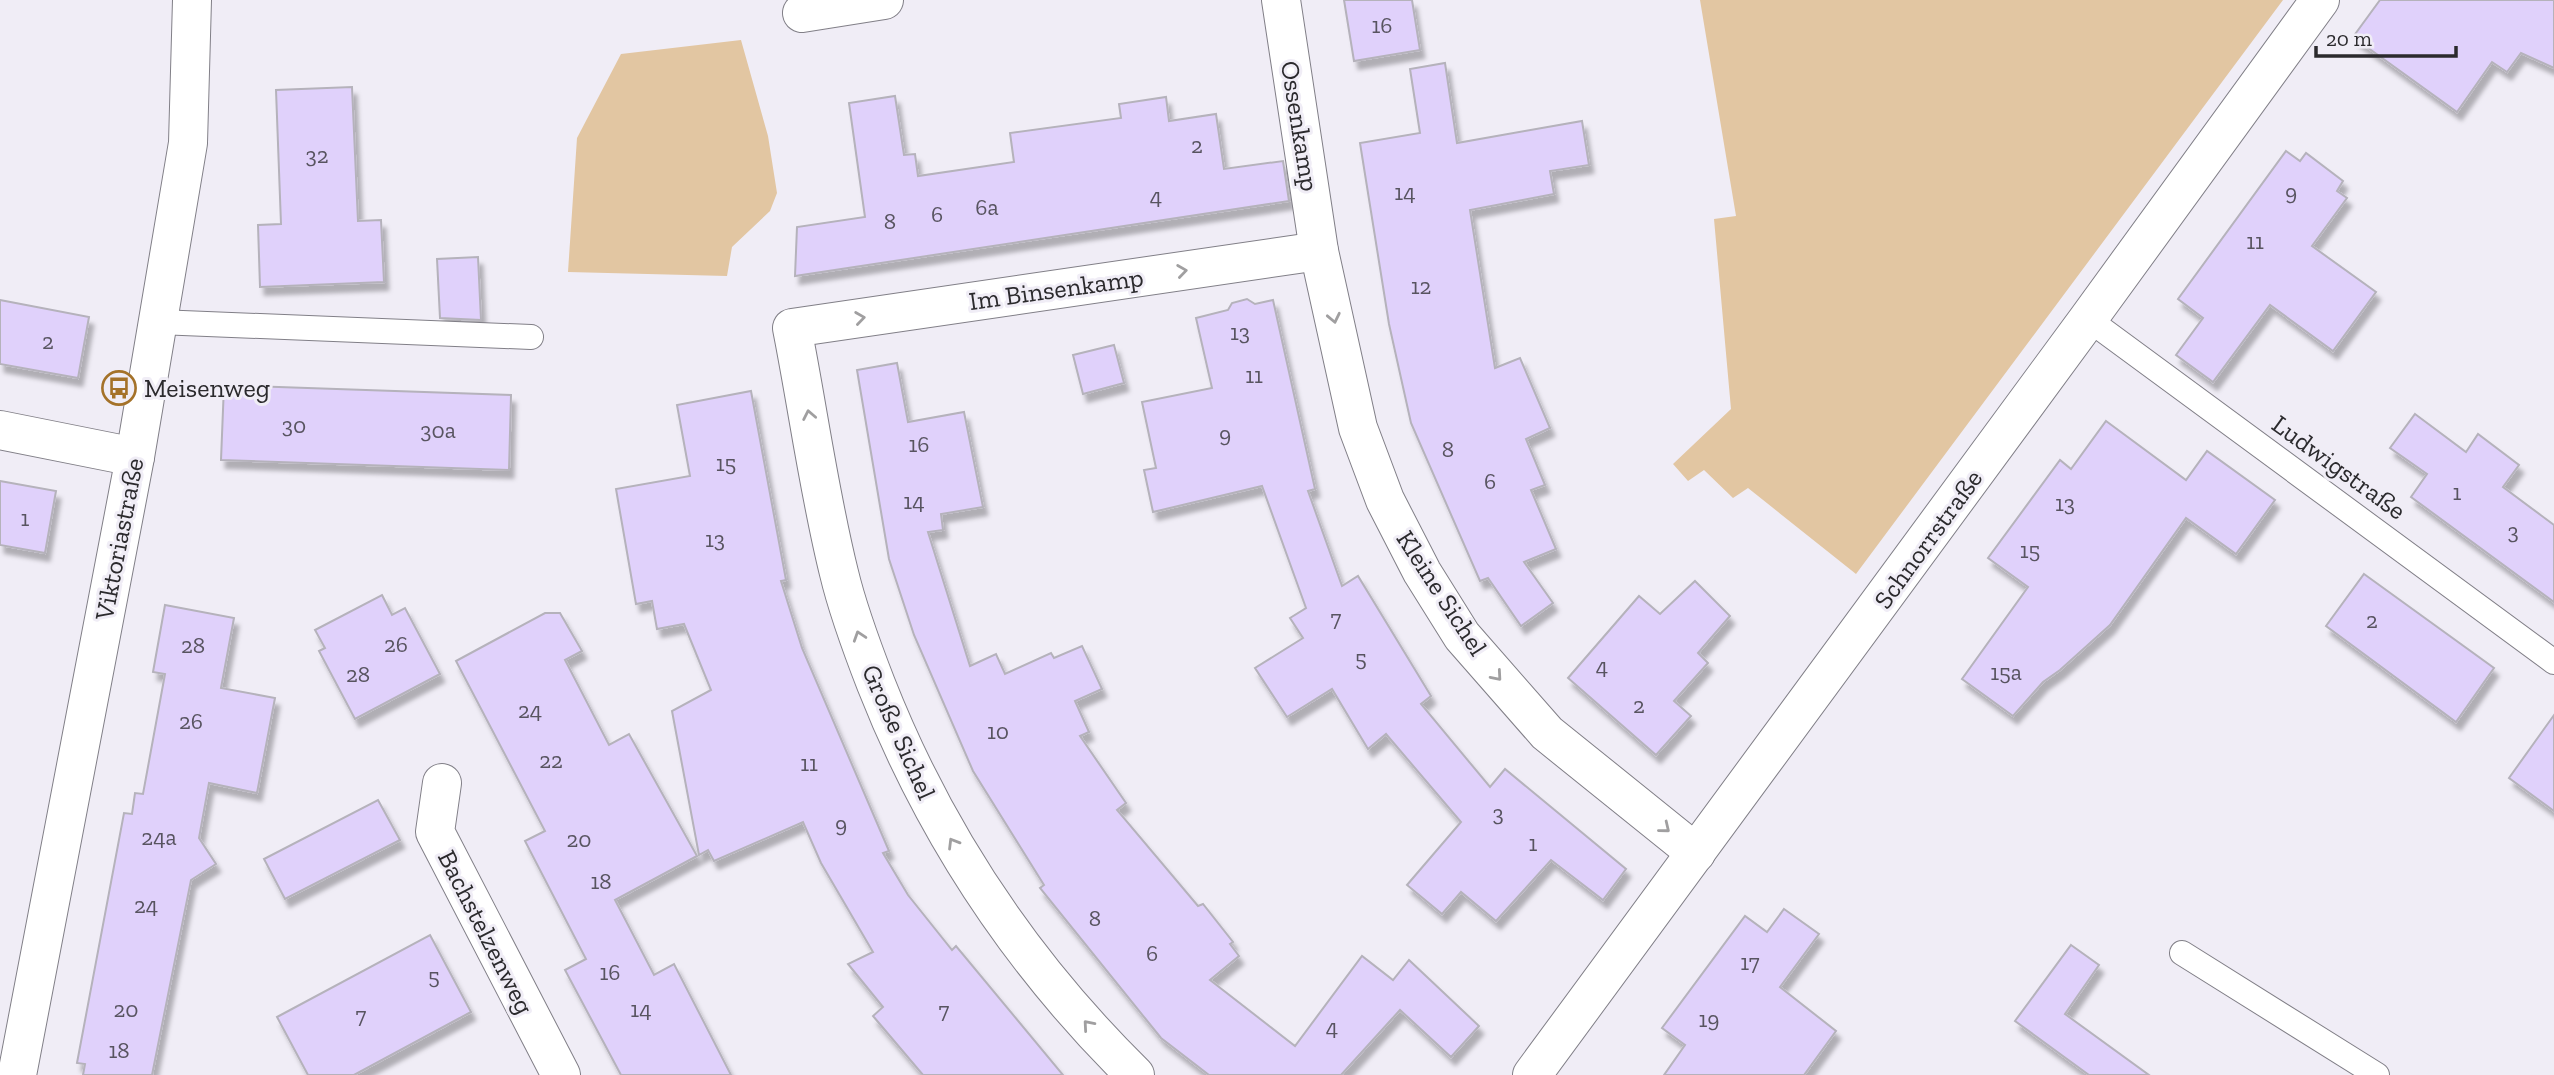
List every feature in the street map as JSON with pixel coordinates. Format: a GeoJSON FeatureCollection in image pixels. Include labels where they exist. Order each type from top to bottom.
{"type":"FeatureCollection","features":[{"type":"Feature","properties":{"kind":"street","name":"Viktoriastraße"},"geometry":{"type":"LineString","coordinates":[[17,1075],[135,457],[188,143],[192,0]]}},
{"type":"Feature","properties":{"kind":"street"},"geometry":{"type":"LineString","coordinates":[[802,13],[884,0]]}},
{"type":"Feature","properties":{"kind":"street","name":"Ossenkamp"},"geometry":{"type":"LineString","coordinates":[[1281,0],[1319,251]]}},
{"type":"Feature","properties":{"kind":"street","name":"Schnorrstraße"},"geometry":{"type":"LineString","coordinates":[[1532,1075],[2320,0]]}},
{"type":"Feature","properties":{"kind":"street","name":"Im Binsenkamp"},"geometry":{"type":"LineString","coordinates":[[792,328],[1319,251]]}},
{"type":"Feature","properties":{"kind":"street","name":"Kleine Sichel"},"geometry":{"type":"LineString","coordinates":[[1319,251],[1358,428],[1385,500],[1422,572],[1462,636],[1547,733],[1696,853]]}},
{"type":"Feature","properties":{"kind":"street","name":"Große Sichel"},"geometry":{"type":"LineString","coordinates":[[792,328],[839,574],[864,653],[899,741],[943,827],[986,899],[1048,980],[1135,1075]]}},
{"type":"Feature","properties":{"kind":"street"},"geometry":{"type":"LineString","coordinates":[[0,430],[135,457]]}},
{"type":"Feature","properties":{"kind":"street","name":"Bachstelzenweg"},"geometry":{"type":"LineString","coordinates":[[442,783],[435,832],[561,1075]]}},
{"type":"Feature","properties":{"kind":"lane","name":"Ludwigstraße"},"geometry":{"type":"LineString","coordinates":[[2088,319],[2554,662]]}},
{"type":"Feature","properties":{"kind":"lane"},"geometry":{"type":"LineString","coordinates":[[158,322],[531,337]]}},
{"type":"Feature","properties":{"kind":"lane"},"geometry":{"type":"LineString","coordinates":[[2182,953],[2377,1075]]}},
{"type":"Feature","properties":{"kind":"shaded area"},"geometry":{"type":"Polygon","coordinates":[[[1700,0],[2283,0],[1856,574],[1748,488],[1733,498],[1704,470],[1688,481],[1673,464],[1731,409],[1714,219],[1736,216],[1700,0]]]}},
{"type":"Feature","properties":{"kind":"shaded area"},"geometry":{"type":"Polygon","coordinates":[[[741,40],[768,136],[777,193],[770,211],[732,247],[727,276],[568,272],[577,138],[621,54],[741,40]]]}},
{"type":"Feature","properties":{"kind":"building"},"geometry":{"type":"Polygon","coordinates":[[[1344,0],[1412,0],[1420,50],[1354,61],[1344,0]]]}},
{"type":"Feature","properties":{"kind":"building"},"geometry":{"type":"Polygon","coordinates":[[[2380,0],[2554,0],[2554,68],[2521,53],[2507,72],[2492,62],[2457,112],[2353,37],[2380,0]]]}},
{"type":"Feature","properties":{"kind":"building"},"geometry":{"type":"Polygon","coordinates":[[[1445,63],[1457,143],[1582,121],[1589,165],[1550,171],[1554,194],[1470,210],[1495,368],[1520,358],[1550,428],[1526,439],[1545,485],[1531,490],[1556,549],[1524,562],[1553,603],[1521,626],[1488,578],[1480,581],[1411,423],[1389,324],[1360,143],[1420,133],[1410,69],[1445,63]]]}},
{"type":"Feature","properties":{"kind":"building"},"geometry":{"type":"Polygon","coordinates":[[[352,87],[358,221],[381,220],[384,282],[260,287],[258,225],[281,224],[276,90],[352,87]]]}},
{"type":"Feature","properties":{"kind":"building"},"geometry":{"type":"Polygon","coordinates":[[[895,96],[904,155],[915,154],[918,176],[1014,162],[1010,133],[1121,118],[1119,104],[1166,97],[1169,121],[1216,114],[1224,169],[1283,161],[1289,201],[795,276],[797,227],[865,217],[849,103],[895,96]]]}},
{"type":"Feature","properties":{"kind":"building"},"geometry":{"type":"Polygon","coordinates":[[[2286,151],[2300,161],[2306,153],[2343,181],[2337,191],[2347,198],[2312,246],[2376,292],[2333,351],[2270,305],[2213,382],[2176,355],[2203,318],[2178,299],[2286,151]]]}},
{"type":"Feature","properties":{"kind":"building"},"geometry":{"type":"Polygon","coordinates":[[[478,257],[481,320],[440,318],[437,259],[478,257]]]}},
{"type":"Feature","properties":{"kind":"building"},"geometry":{"type":"Polygon","coordinates":[[[1247,299],[1255,304],[1273,300],[1315,489],[1308,491],[1342,586],[1358,576],[1431,696],[1421,704],[1490,787],[1505,769],[1626,869],[1603,900],[1551,860],[1496,921],[1461,892],[1442,914],[1407,885],[1461,822],[1386,734],[1368,749],[1332,689],[1287,717],[1255,668],[1303,638],[1290,618],[1306,608],[1262,486],[1153,512],[1144,470],[1156,468],[1142,402],[1212,388],[1196,318],[1228,310],[1232,303],[1247,299]]]}},
{"type":"Feature","properties":{"kind":"building"},"geometry":{"type":"Polygon","coordinates":[[[0,300],[89,317],[78,378],[0,364],[0,300]]]}},
{"type":"Feature","properties":{"kind":"building"},"geometry":{"type":"Polygon","coordinates":[[[1114,345],[1124,383],[1083,394],[1073,355],[1114,345]]]}},
{"type":"Feature","properties":{"kind":"building"},"geometry":{"type":"Polygon","coordinates":[[[897,363],[908,422],[964,412],[983,507],[941,514],[943,530],[928,532],[970,666],[996,654],[1005,674],[1051,653],[1054,658],[1082,646],[1102,689],[1075,701],[1089,732],[1080,736],[1126,803],[1117,810],[1198,906],[1203,904],[1233,942],[1230,944],[1239,956],[1210,980],[1295,1046],[1362,956],[1393,980],[1409,960],[1479,1026],[1451,1057],[1400,1010],[1341,1075],[1209,1075],[1161,1038],[1040,888],[1044,885],[973,771],[914,635],[889,559],[857,370],[897,363]]]}},
{"type":"Feature","properties":{"kind":"building"},"geometry":{"type":"Polygon","coordinates":[[[224,385],[511,395],[509,470],[221,460],[224,385]]]}},
{"type":"Feature","properties":{"kind":"building"},"geometry":{"type":"Polygon","coordinates":[[[751,391],[786,580],[781,581],[802,648],[889,851],[883,853],[908,895],[952,950],[956,946],[1063,1075],[923,1075],[873,1016],[883,1007],[848,964],[873,952],[821,863],[803,822],[714,861],[708,850],[699,855],[672,711],[711,690],[684,624],[657,629],[652,601],[636,604],[616,489],[690,476],[677,405],[751,391]]]}},
{"type":"Feature","properties":{"kind":"building"},"geometry":{"type":"Polygon","coordinates":[[[2415,414],[2466,452],[2478,434],[2519,465],[2503,487],[2554,525],[2554,602],[2411,497],[2427,474],[2390,448],[2415,414]]]}},
{"type":"Feature","properties":{"kind":"building"},"geometry":{"type":"Polygon","coordinates":[[[2106,421],[2186,480],[2207,451],[2275,500],[2236,554],[2186,518],[2110,625],[2043,682],[2013,716],[1962,679],[2028,587],[1988,558],[2060,460],[2071,469],[2106,421]]]}},
{"type":"Feature","properties":{"kind":"building"},"geometry":{"type":"Polygon","coordinates":[[[0,481],[56,491],[45,553],[0,545],[0,481]]]}},
{"type":"Feature","properties":{"kind":"building"},"geometry":{"type":"Polygon","coordinates":[[[2364,574],[2494,668],[2456,722],[2326,626],[2364,574]]]}},
{"type":"Feature","properties":{"kind":"building"},"geometry":{"type":"Polygon","coordinates":[[[1695,581],[1730,616],[1698,653],[1708,663],[1674,701],[1691,716],[1656,755],[1568,678],[1639,596],[1660,614],[1695,581]]]}},
{"type":"Feature","properties":{"kind":"building"},"geometry":{"type":"Polygon","coordinates":[[[382,595],[392,615],[405,608],[440,674],[355,719],[319,651],[325,648],[315,630],[382,595]]]}},
{"type":"Feature","properties":{"kind":"building"},"geometry":{"type":"Polygon","coordinates":[[[165,605],[234,618],[221,688],[275,698],[257,793],[209,783],[199,838],[216,864],[191,880],[152,1075],[83,1075],[85,1064],[77,1063],[124,813],[132,814],[135,793],[143,794],[165,674],[153,672],[165,605]]]}},
{"type":"Feature","properties":{"kind":"building"},"geometry":{"type":"Polygon","coordinates":[[[545,613],[560,613],[582,651],[565,660],[609,745],[629,734],[697,856],[615,900],[654,975],[674,964],[731,1075],[621,1075],[565,970],[586,959],[525,841],[545,831],[456,661],[545,613]]]}},
{"type":"Feature","properties":{"kind":"building"},"geometry":{"type":"Polygon","coordinates":[[[2554,715],[2554,811],[2509,778],[2554,715]]]}},
{"type":"Feature","properties":{"kind":"building"},"geometry":{"type":"Polygon","coordinates":[[[378,800],[400,840],[285,899],[264,859],[378,800]]]}},
{"type":"Feature","properties":{"kind":"building"},"geometry":{"type":"Polygon","coordinates":[[[1784,909],[1819,934],[1780,987],[1836,1031],[1804,1075],[1664,1075],[1685,1045],[1662,1028],[1745,916],[1767,932],[1784,909]]]}},
{"type":"Feature","properties":{"kind":"building"},"geometry":{"type":"Polygon","coordinates":[[[430,935],[471,1012],[354,1075],[308,1075],[277,1017],[430,935]]]}},
{"type":"Feature","properties":{"kind":"building"},"geometry":{"type":"Polygon","coordinates":[[[2071,945],[2099,965],[2065,1014],[2149,1075],[2089,1075],[2015,1021],[2071,945]]]}},
{"type":"Feature","properties":{"kind":"place","name":"Meisenweg"},"geometry":{"type":"Point","coordinates":[119,388]}}]}
